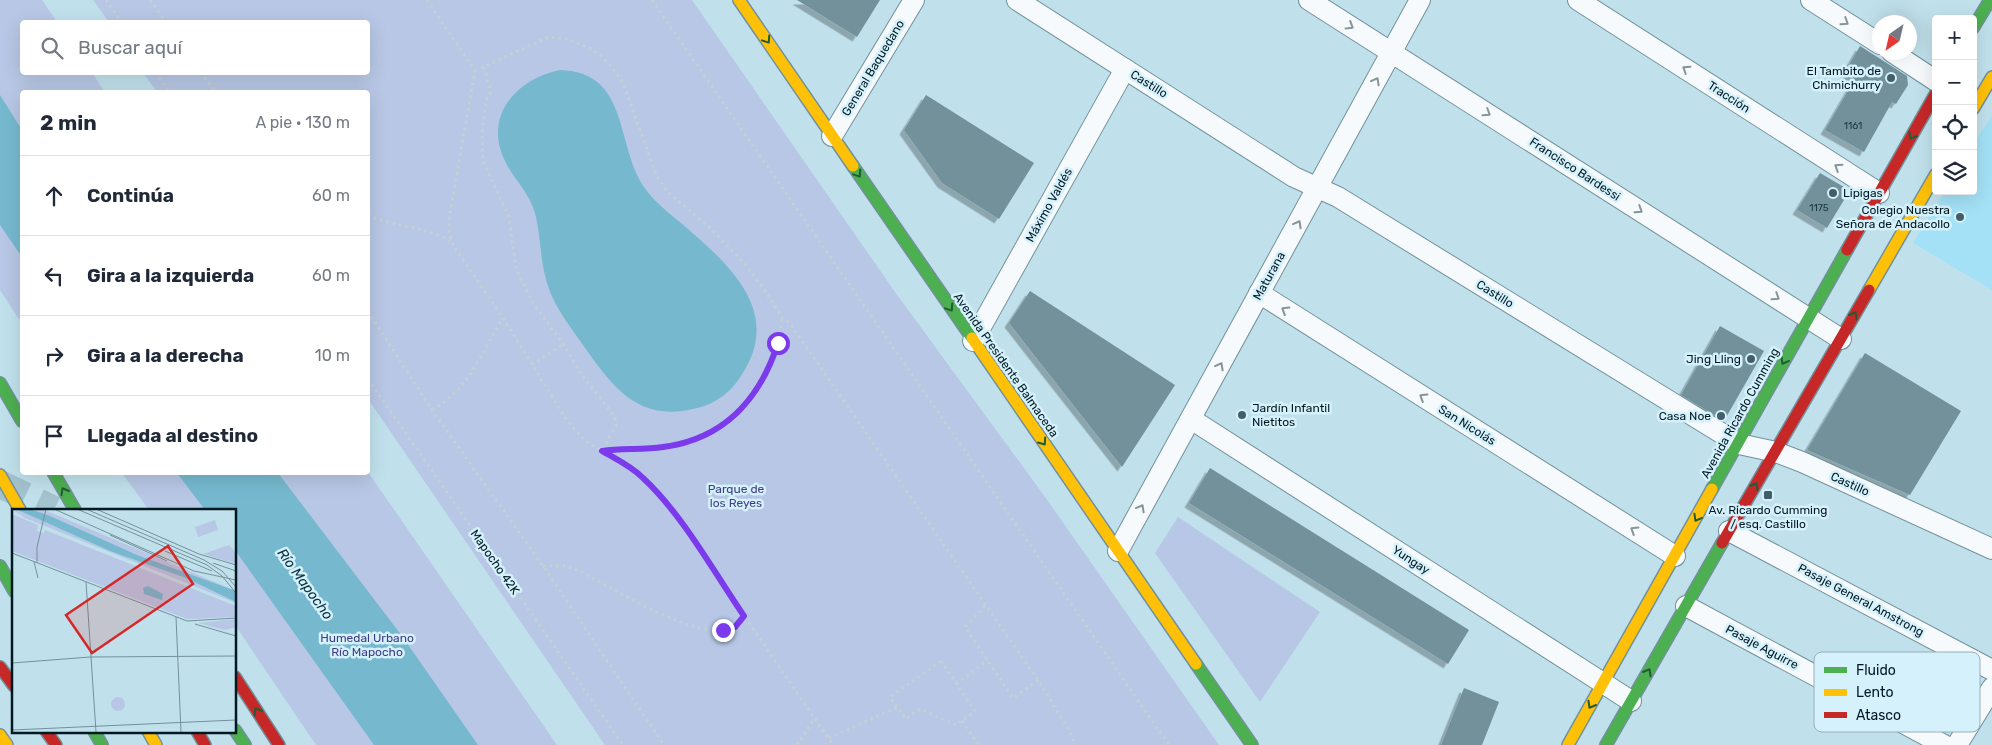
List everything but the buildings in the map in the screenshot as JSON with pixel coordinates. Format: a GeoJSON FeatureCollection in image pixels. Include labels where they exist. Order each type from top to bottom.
{"type":"FeatureCollection","features":[{"type":"Feature","properties":{"kind":"main road","name":"Avenida Presidente Balmaceda"},"geometry":{"type":"LineString","coordinates":[[739,0],[1252,745]]}},
{"type":"Feature","properties":{"kind":"main road"},"geometry":{"type":"LineString","coordinates":[[1977,21],[1990,0]]}},
{"type":"Feature","properties":{"kind":"main road"},"geometry":{"type":"LineString","coordinates":[[1975,105],[1992,77]]}},
{"type":"Feature","properties":{"kind":"main road","name":"Avenida Ricardo Cumming"},"geometry":{"type":"LineString","coordinates":[[1568,745],[1932,100]]}},
{"type":"Feature","properties":{"kind":"main road"},"geometry":{"type":"LineString","coordinates":[[1606,745],[1932,181]]}},
{"type":"Feature","properties":{"kind":"main road"},"geometry":{"type":"LineString","coordinates":[[0,383],[20,418]]}},
{"type":"Feature","properties":{"kind":"main road"},"geometry":{"type":"LineString","coordinates":[[0,475],[19,509]]}},
{"type":"Feature","properties":{"kind":"main road"},"geometry":{"type":"LineString","coordinates":[[54,475],[74,509]]}},
{"type":"Feature","properties":{"kind":"main road"},"geometry":{"type":"LineString","coordinates":[[0,566],[12,587]]}},
{"type":"Feature","properties":{"kind":"main road"},"geometry":{"type":"LineString","coordinates":[[0,667],[12,683]]}},
{"type":"Feature","properties":{"kind":"main road"},"geometry":{"type":"LineString","coordinates":[[236,679],[279,745]]}},
{"type":"Feature","properties":{"kind":"main road"},"geometry":{"type":"LineString","coordinates":[[47,732],[56,745]]}},
{"type":"Feature","properties":{"kind":"main road"},"geometry":{"type":"LineString","coordinates":[[95,732],[102,745]]}},
{"type":"Feature","properties":{"kind":"main road"},"geometry":{"type":"LineString","coordinates":[[149,732],[156,745]]}},
{"type":"Feature","properties":{"kind":"main road"},"geometry":{"type":"LineString","coordinates":[[198,732],[205,745]]}},
{"type":"Feature","properties":{"kind":"main road"},"geometry":{"type":"LineString","coordinates":[[236,732],[245,745]]}},
{"type":"Feature","properties":{"kind":"main road"},"geometry":{"type":"LineString","coordinates":[[0,735],[7,745]]}},
{"type":"Feature","properties":{"kind":"street","name":"General Baquedano"},"geometry":{"type":"LineString","coordinates":[[832,136],[914,0]]}},
{"type":"Feature","properties":{"kind":"street","name":"Castillo"},"geometry":{"type":"LineString","coordinates":[[1017,0],[1294,177],[1338,197],[1739,444],[1776,452],[1992,549]]}},
{"type":"Feature","properties":{"kind":"street","name":"Francisco Bardessi"},"geometry":{"type":"LineString","coordinates":[[1308,0],[1841,339]]}},
{"type":"Feature","properties":{"kind":"street","name":"Maturana"},"geometry":{"type":"LineString","coordinates":[[1118,551],[1420,0]]}},
{"type":"Feature","properties":{"kind":"street","name":"Tracción"},"geometry":{"type":"LineString","coordinates":[[1578,0],[1879,193]]}},
{"type":"Feature","properties":{"kind":"street"},"geometry":{"type":"LineString","coordinates":[[1811,0],[1872,39]]}},
{"type":"Feature","properties":{"kind":"street"},"geometry":{"type":"LineString","coordinates":[[1905,60],[1932,77]]}},
{"type":"Feature","properties":{"kind":"street","name":"Máximo Valdés"},"geometry":{"type":"LineString","coordinates":[[973,341],[1125,69]]}},
{"type":"Feature","properties":{"kind":"street","name":"San Nicolás"},"geometry":{"type":"LineString","coordinates":[[1259,294],[1675,556]]}},
{"type":"Feature","properties":{"kind":"street","name":"Yungay"},"geometry":{"type":"LineString","coordinates":[[1191,419],[1631,701]]}},
{"type":"Feature","properties":{"kind":"street","name":"Pasaje General Amstrong"},"geometry":{"type":"LineString","coordinates":[[1729,531],[1958,652]]}},
{"type":"Feature","properties":{"kind":"street","name":"Pasaje Aguirre"},"geometry":{"type":"LineString","coordinates":[[1686,606],[1814,675]]}},
{"type":"Feature","properties":{"kind":"street","name":"Pasaje General Amstrong"},"geometry":{"type":"LineString","coordinates":[[1980,664],[1992,670]]}},
{"type":"Feature","properties":{"kind":"street"},"geometry":{"type":"LineString","coordinates":[[1980,708],[1992,688]]}},
{"type":"Feature","properties":{"kind":"street","name":"Pasaje Aguirre"},"geometry":{"type":"LineString","coordinates":[[1920,732],[1944,745]]}},
{"type":"Feature","properties":{"kind":"street"},"geometry":{"type":"LineString","coordinates":[[1957,745],[1965,732]]}},
{"type":"Feature","properties":{"kind":"path"},"geometry":{"type":"LineString","coordinates":[[106,0],[120,20]]}},
{"type":"Feature","properties":{"kind":"path"},"geometry":{"type":"LineString","coordinates":[[150,0],[165,20]]}},
{"type":"Feature","properties":{"kind":"path"},"geometry":{"type":"LineString","coordinates":[[427,0],[474,71],[450,213],[449,231],[452,242],[566,419],[584,440],[627,465],[643,477],[668,505],[833,745]]}},
{"type":"Feature","properties":{"kind":"path"},"geometry":{"type":"LineString","coordinates":[[652,0],[1169,745]]}},
{"type":"Feature","properties":{"kind":"path"},"geometry":{"type":"LineString","coordinates":[[474,71],[548,37],[568,39],[592,49],[615,70],[623,83],[657,177],[669,193],[709,227],[746,265],[782,318],[789,322],[1038,680],[1069,730],[1075,745]]}},
{"type":"Feature","properties":{"kind":"path"},"geometry":{"type":"LineString","coordinates":[[484,67],[491,92],[486,100],[483,161],[509,217],[514,262],[532,304],[563,344],[581,374],[615,417],[616,425],[602,451]]}},
{"type":"Feature","properties":{"kind":"path"},"geometry":{"type":"LineString","coordinates":[[158,75],[168,90]]}},
{"type":"Feature","properties":{"kind":"path"},"geometry":{"type":"LineString","coordinates":[[203,75],[214,90]]}},
{"type":"Feature","properties":{"kind":"path"},"geometry":{"type":"LineString","coordinates":[[370,215],[400,227],[431,231],[452,242]]}},
{"type":"Feature","properties":{"kind":"path"},"geometry":{"type":"LineString","coordinates":[[370,314],[432,410],[543,566],[664,745]]}},
{"type":"Feature","properties":{"kind":"path"},"geometry":{"type":"LineString","coordinates":[[432,410],[462,386],[470,377],[502,318]]}},
{"type":"Feature","properties":{"kind":"path"},"geometry":{"type":"LineString","coordinates":[[602,451],[669,446],[700,438],[727,421],[748,401],[765,378],[778,343],[782,318]]}},
{"type":"Feature","properties":{"kind":"path"},"geometry":{"type":"LineString","coordinates":[[532,365],[563,344]]}},
{"type":"Feature","properties":{"kind":"path","name":"Mapocho 42K"},"geometry":{"type":"LineString","coordinates":[[370,382],[624,745]]}},
{"type":"Feature","properties":{"kind":"path"},"geometry":{"type":"LineString","coordinates":[[543,566],[566,566],[577,570],[642,606],[694,626],[723,630],[735,627],[744,616]]}},
{"type":"Feature","properties":{"kind":"path"},"geometry":{"type":"LineString","coordinates":[[985,606],[965,626],[1013,698],[1038,680]]}},
{"type":"Feature","properties":{"kind":"path"},"geometry":{"type":"LineString","coordinates":[[956,684],[988,660]]}},
{"type":"Feature","properties":{"kind":"path"},"geometry":{"type":"LineString","coordinates":[[940,661],[956,684],[975,711],[956,725],[920,709],[906,719],[890,697],[940,661]]}},
{"type":"Feature","properties":{"kind":"path"},"geometry":{"type":"LineString","coordinates":[[828,738],[898,707]]}},
{"type":"Feature","properties":{"kind":"path"},"geometry":{"type":"LineString","coordinates":[[797,745],[815,718]]}},
{"type":"Feature","properties":{"kind":"path"},"geometry":{"type":"LineString","coordinates":[[962,721],[979,745]]}},
{"type":"Feature","properties":{"kind":"shaded area","name":"Colegio Nuestra Señora de Andacollo"},"geometry":{"type":"Polygon","coordinates":[[[1992,115],[1992,290],[1913,243],[1943,195],[1977,195],[1977,139],[1992,115]]]}},
{"type":"Feature","properties":{"kind":"green space"},"geometry":{"type":"Polygon","coordinates":[[[0,0],[42,0],[56,20],[20,20],[20,75],[93,75],[104,90],[20,90],[20,321],[0,290],[0,0]]]}},
{"type":"Feature","properties":{"kind":"green space","name":"Parque de los Reyes"},"geometry":{"type":"Polygon","coordinates":[[[93,0],[692,0],[895,292],[1043,494],[1219,745],[605,745],[370,402],[370,90],[156,90],[144,75],[370,75],[370,20],[108,20],[93,0]]]}},
{"type":"Feature","properties":{"kind":"green space","name":"Humedal Urbano Río Mapocho"},"geometry":{"type":"Polygon","coordinates":[[[123,475],[370,475],[557,745],[316,745],[236,626],[236,509],[148,509],[123,475]]]}},
{"type":"Feature","properties":{"kind":"green space"},"geometry":{"type":"Polygon","coordinates":[[[1178,517],[1320,612],[1260,702],[1155,553],[1178,517]]]}},
{"type":"Feature","properties":{"kind":"water"},"geometry":{"type":"Polygon","coordinates":[[[560,70],[583,74],[599,84],[610,98],[618,116],[637,174],[647,191],[718,257],[747,294],[755,314],[756,335],[751,358],[732,388],[711,403],[699,408],[673,412],[656,410],[641,405],[628,397],[616,387],[594,360],[554,301],[544,273],[535,213],[525,191],[505,161],[499,145],[498,129],[501,115],[517,91],[544,75],[560,70]]]}},
{"type":"Feature","properties":{"kind":"water"},"geometry":{"type":"Polygon","coordinates":[[[0,95],[20,127],[20,254],[0,225],[0,95]]]}},
{"type":"Feature","properties":{"kind":"water","name":"Río Mapocho"},"geometry":{"type":"Polygon","coordinates":[[[179,475],[280,475],[402,636],[478,745],[374,745],[236,551],[236,509],[204,509],[179,475]]]}},
{"type":"Feature","properties":{"kind":"tunnel"},"geometry":{"type":"LineString","coordinates":[[0,484],[52,509]]}},
{"type":"Feature","properties":{"kind":"traffic: fast"},"geometry":{"type":"LineString","coordinates":[[1977,21],[1990,0]]}},
{"type":"Feature","properties":{"kind":"traffic: fast"},"geometry":{"type":"LineString","coordinates":[[853,166],[972,338]]}},
{"type":"Feature","properties":{"kind":"traffic: fast"},"geometry":{"type":"LineString","coordinates":[[1712,489],[1847,250]]}},
{"type":"Feature","properties":{"kind":"traffic: fast"},"geometry":{"type":"LineString","coordinates":[[0,383],[20,418]]}},
{"type":"Feature","properties":{"kind":"traffic: fast"},"geometry":{"type":"LineString","coordinates":[[55,475],[74,509]]}},
{"type":"Feature","properties":{"kind":"traffic: fast"},"geometry":{"type":"LineString","coordinates":[[1606,745],[1722,543]]}},
{"type":"Feature","properties":{"kind":"traffic: fast"},"geometry":{"type":"LineString","coordinates":[[0,566],[12,587]]}},
{"type":"Feature","properties":{"kind":"traffic: fast"},"geometry":{"type":"LineString","coordinates":[[1196,664],[1252,745]]}},
{"type":"Feature","properties":{"kind":"traffic: fast"},"geometry":{"type":"LineString","coordinates":[[95,732],[102,745]]}},
{"type":"Feature","properties":{"kind":"traffic: fast"},"geometry":{"type":"LineString","coordinates":[[236,732],[245,745]]}},
{"type":"Feature","properties":{"kind":"traffic: slow"},"geometry":{"type":"LineString","coordinates":[[739,0],[853,166]]}},
{"type":"Feature","properties":{"kind":"traffic: slow"},"geometry":{"type":"LineString","coordinates":[[1975,105],[1992,77]]}},
{"type":"Feature","properties":{"kind":"traffic: slow"},"geometry":{"type":"LineString","coordinates":[[1869,290],[1932,181]]}},
{"type":"Feature","properties":{"kind":"traffic: slow"},"geometry":{"type":"LineString","coordinates":[[972,338],[1196,664]]}},
{"type":"Feature","properties":{"kind":"traffic: slow"},"geometry":{"type":"LineString","coordinates":[[0,475],[19,509]]}},
{"type":"Feature","properties":{"kind":"traffic: slow"},"geometry":{"type":"LineString","coordinates":[[1568,745],[1712,489]]}},
{"type":"Feature","properties":{"kind":"traffic: slow"},"geometry":{"type":"LineString","coordinates":[[149,732],[156,745]]}},
{"type":"Feature","properties":{"kind":"traffic: slow"},"geometry":{"type":"LineString","coordinates":[[0,735],[7,745]]}},
{"type":"Feature","properties":{"kind":"traffic: jam"},"geometry":{"type":"LineString","coordinates":[[1847,250],[1932,100]]}},
{"type":"Feature","properties":{"kind":"traffic: jam"},"geometry":{"type":"LineString","coordinates":[[1722,543],[1869,290]]}},
{"type":"Feature","properties":{"kind":"traffic: jam"},"geometry":{"type":"LineString","coordinates":[[0,667],[12,683]]}},
{"type":"Feature","properties":{"kind":"traffic: jam"},"geometry":{"type":"LineString","coordinates":[[236,679],[279,745]]}},
{"type":"Feature","properties":{"kind":"traffic: jam"},"geometry":{"type":"LineString","coordinates":[[47,732],[56,745]]}},
{"type":"Feature","properties":{"kind":"traffic: jam"},"geometry":{"type":"LineString","coordinates":[[198,732],[205,745]]}},
{"type":"Feature","properties":{"kind":"place","name":"El Tambito de Chimichurry"},"geometry":{"type":"Point","coordinates":[1891,78]}},
{"type":"Feature","properties":{"kind":"place","name":"Lipigas"},"geometry":{"type":"Point","coordinates":[1833,193]}},
{"type":"Feature","properties":{"kind":"place","name":"Colegio Nuestra Señora de Andacollo"},"geometry":{"type":"Point","coordinates":[1960,217]}},
{"type":"Feature","properties":{"kind":"place","name":"Jing Lling"},"geometry":{"type":"Point","coordinates":[1751,359]}},
{"type":"Feature","properties":{"kind":"place","name":"Jardín Infantil Nietitos"},"geometry":{"type":"Point","coordinates":[1242,415]}},
{"type":"Feature","properties":{"kind":"place","name":"Casa Noe"},"geometry":{"type":"Point","coordinates":[1721,416]}},
{"type":"Feature","properties":{"kind":"place","name":"Av. Ricardo Cumming / esq. Castillo"},"geometry":{"type":"Point","coordinates":[1768,495]}},
{"type":"Feature","properties":{"kind":"route"},"geometry":{"type":"LineString","coordinates":[[723,630],[735,627],[744,616],[668,505],[643,477],[627,465],[602,451],[669,446],[700,438],[719,427],[741,409],[757,390],[765,378],[778,343]]}}]}
